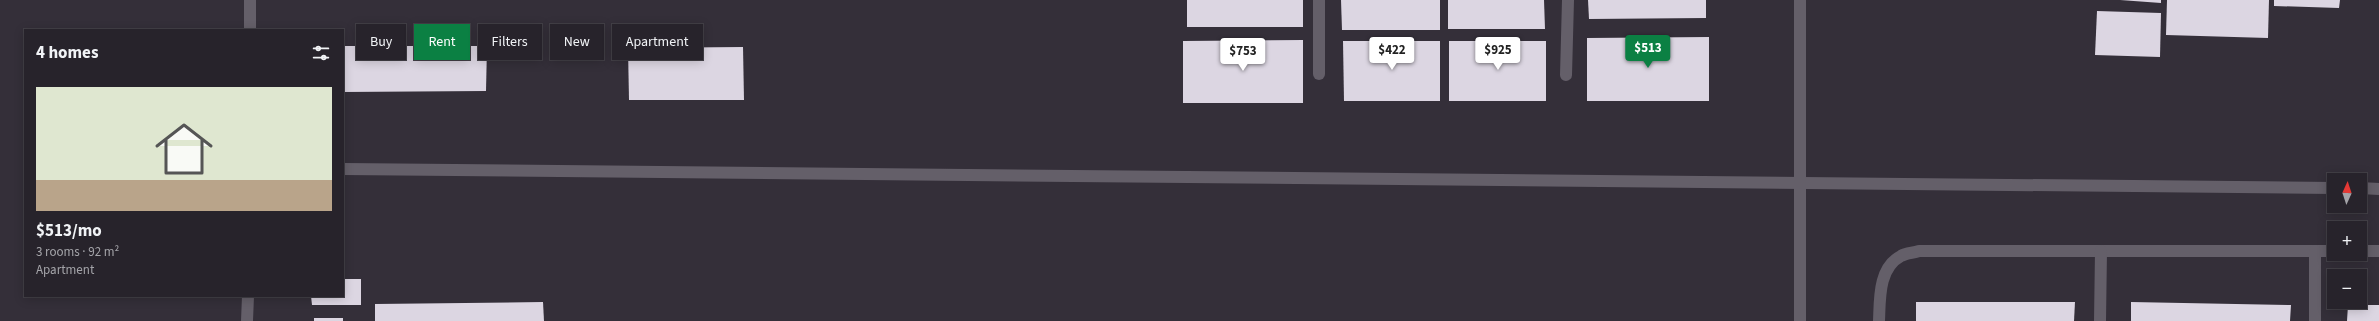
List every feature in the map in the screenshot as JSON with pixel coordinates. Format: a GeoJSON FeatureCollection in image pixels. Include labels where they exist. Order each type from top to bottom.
{"type":"FeatureCollection","features":[{"type":"Feature","properties":{"kind":"street"},"geometry":{"type":"LineString","coordinates":[[250,0],[250,29]]}},
{"type":"Feature","properties":{"kind":"street"},"geometry":{"type":"LineString","coordinates":[[1319,0],[1319,74]]}},
{"type":"Feature","properties":{"kind":"street"},"geometry":{"type":"LineString","coordinates":[[1566,75],[1568,0]]}},
{"type":"Feature","properties":{"kind":"street"},"geometry":{"type":"LineString","coordinates":[[1800,0],[1800,321]]}},
{"type":"Feature","properties":{"kind":"street"},"geometry":{"type":"LineString","coordinates":[[344,169],[1800,181],[2327,188]]}},
{"type":"Feature","properties":{"kind":"street"},"geometry":{"type":"LineString","coordinates":[[2367,188],[2379,188]]}},
{"type":"Feature","properties":{"kind":"street"},"geometry":{"type":"LineString","coordinates":[[1879,321],[1880,290],[1890,266],[1900,256],[1919,251],[2327,251]]}},
{"type":"Feature","properties":{"kind":"street"},"geometry":{"type":"LineString","coordinates":[[2100,321],[2101,251]]}},
{"type":"Feature","properties":{"kind":"street"},"geometry":{"type":"LineString","coordinates":[[2315,251],[2315,321]]}},
{"type":"Feature","properties":{"kind":"street"},"geometry":{"type":"LineString","coordinates":[[2367,251],[2379,251]]}},
{"type":"Feature","properties":{"kind":"street"},"geometry":{"type":"LineString","coordinates":[[247,321],[248,297]]}},
{"type":"Feature","properties":{"kind":"building"},"geometry":{"type":"Polygon","coordinates":[[[1187,0],[1303,0],[1303,27],[1187,27],[1187,0]]]}},
{"type":"Feature","properties":{"kind":"building"},"geometry":{"type":"Polygon","coordinates":[[[1341,0],[1440,0],[1440,30],[1342,30],[1341,0]]]}},
{"type":"Feature","properties":{"kind":"building"},"geometry":{"type":"Polygon","coordinates":[[[1448,0],[1544,0],[1545,29],[1448,29],[1448,0]]]}},
{"type":"Feature","properties":{"kind":"building"},"geometry":{"type":"Polygon","coordinates":[[[1588,0],[1706,0],[1706,18],[1589,19],[1588,0]]]}},
{"type":"Feature","properties":{"kind":"building"},"geometry":{"type":"Polygon","coordinates":[[[2120,0],[2161,0],[2161,3],[2120,0]]]}},
{"type":"Feature","properties":{"kind":"building"},"geometry":{"type":"Polygon","coordinates":[[[2167,0],[2269,0],[2268,38],[2166,35],[2167,0]]]}},
{"type":"Feature","properties":{"kind":"building"},"geometry":{"type":"Polygon","coordinates":[[[2274,0],[2340,0],[2339,8],[2274,6],[2274,0]]]}},
{"type":"Feature","properties":{"kind":"building"},"geometry":{"type":"Polygon","coordinates":[[[2097,11],[2161,13],[2160,57],[2095,55],[2097,11]]]}},
{"type":"Feature","properties":{"kind":"building"},"geometry":{"type":"Polygon","coordinates":[[[1709,37],[1709,101],[1587,101],[1587,38],[1709,37]]]}},
{"type":"Feature","properties":{"kind":"building"},"geometry":{"type":"Polygon","coordinates":[[[1303,40],[1303,103],[1183,103],[1183,41],[1303,40]]]}},
{"type":"Feature","properties":{"kind":"building"},"geometry":{"type":"Polygon","coordinates":[[[1343,41],[1440,41],[1440,101],[1344,101],[1343,41]]]}},
{"type":"Feature","properties":{"kind":"building"},"geometry":{"type":"Polygon","coordinates":[[[1449,41],[1546,41],[1546,101],[1449,101],[1449,41]]]}},
{"type":"Feature","properties":{"kind":"building"},"geometry":{"type":"Polygon","coordinates":[[[344,46],[356,46],[356,60],[406,60],[406,46],[414,46],[414,60],[470,60],[470,46],[478,46],[478,60],[487,60],[486,91],[344,92],[344,46]]]}},
{"type":"Feature","properties":{"kind":"building"},"geometry":{"type":"Polygon","coordinates":[[[703,47],[743,47],[744,100],[629,100],[628,60],[703,60],[703,47]]]}},
{"type":"Feature","properties":{"kind":"building"},"geometry":{"type":"Polygon","coordinates":[[[344,279],[361,279],[361,305],[312,305],[311,297],[344,297],[344,279]]]}},
{"type":"Feature","properties":{"kind":"building"},"geometry":{"type":"Polygon","coordinates":[[[543,302],[544,321],[375,321],[375,304],[543,302]]]}},
{"type":"Feature","properties":{"kind":"building"},"geometry":{"type":"Polygon","coordinates":[[[1916,302],[2075,302],[2074,321],[1916,321],[1916,302]]]}},
{"type":"Feature","properties":{"kind":"building"},"geometry":{"type":"Polygon","coordinates":[[[2131,302],[2291,305],[2290,321],[2131,321],[2131,302]]]}},
{"type":"Feature","properties":{"kind":"building"},"geometry":{"type":"Polygon","coordinates":[[[2367,305],[2379,305],[2379,321],[2347,321],[2348,309],[2367,309],[2367,305]]]}},
{"type":"Feature","properties":{"kind":"building"},"geometry":{"type":"Polygon","coordinates":[[[314,318],[343,318],[343,321],[314,321],[314,318]]]}}]}
